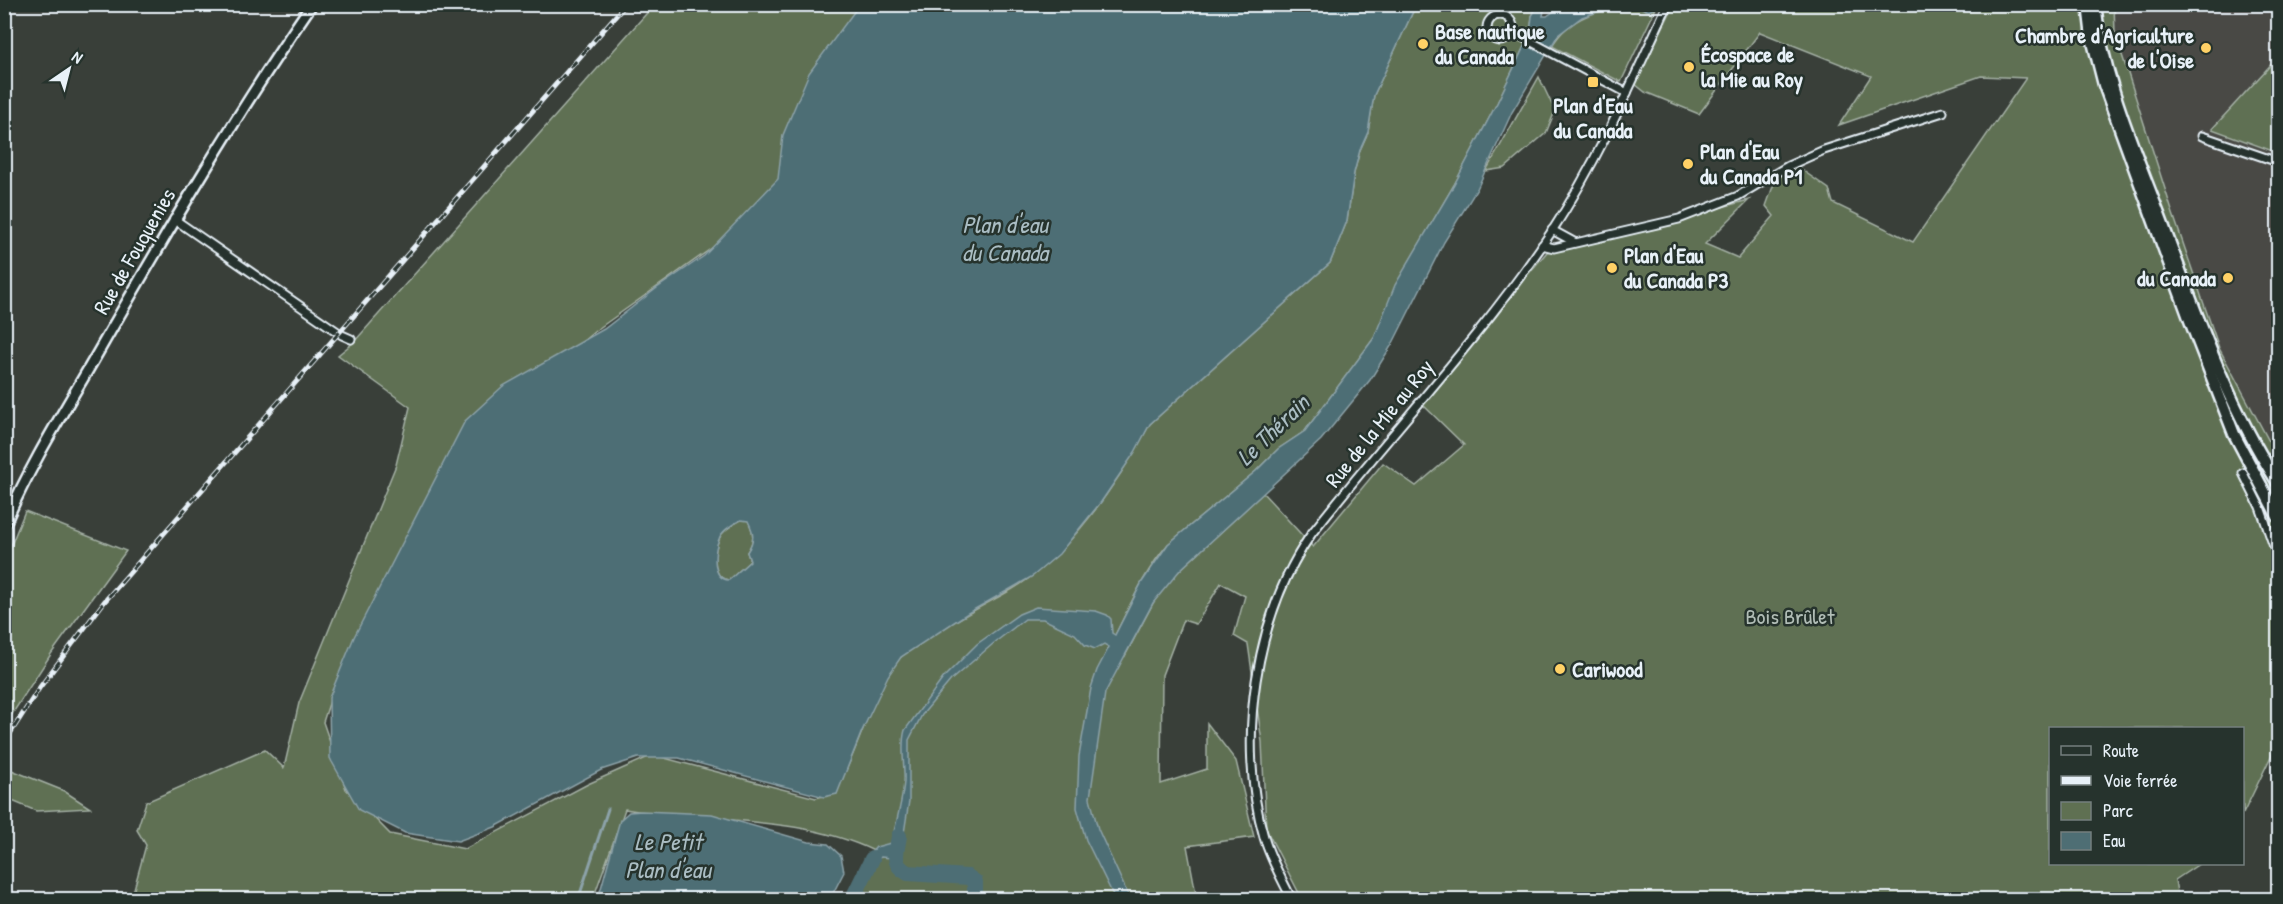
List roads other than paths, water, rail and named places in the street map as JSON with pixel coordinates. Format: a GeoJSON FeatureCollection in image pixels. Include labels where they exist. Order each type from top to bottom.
{"type":"FeatureCollection","features":[{"type":"Feature","properties":{"kind":"main road"},"geometry":{"type":"LineString","coordinates":[[2088,4],[2094,48],[2116,120],[2234,434],[2278,517]]}},
{"type":"Feature","properties":{"kind":"main road"},"geometry":{"type":"LineString","coordinates":[[2096,4],[2102,47],[2115,92],[2208,343],[2241,420],[2278,483]]}},
{"type":"Feature","properties":{"kind":"main road"},"geometry":{"type":"LineString","coordinates":[[2213,381],[2245,445],[2278,499]]}},
{"type":"Feature","properties":{"kind":"street","name":"Rue de Fouquenies"},"geometry":{"type":"LineString","coordinates":[[4,526],[50,438],[174,219],[312,4]]}},
{"type":"Feature","properties":{"kind":"street","name":"Rue de la Mie au Roy"},"geometry":{"type":"LineString","coordinates":[[1292,900],[1264,839],[1253,771],[1252,737],[1257,676],[1266,632],[1275,605],[1292,567],[1312,533],[1496,308],[1552,230],[1600,151],[1668,4]]}},
{"type":"Feature","properties":{"kind":"street"},"geometry":{"type":"LineString","coordinates":[[1513,32],[1627,93]]}},
{"type":"Feature","properties":{"kind":"street"},"geometry":{"type":"LineString","coordinates":[[1542,245],[1554,248],[1680,219],[1738,196],[1788,166],[1824,150],[1943,112]]}},
{"type":"Feature","properties":{"kind":"street"},"geometry":{"type":"LineString","coordinates":[[2202,136],[2278,162]]}},
{"type":"Feature","properties":{"kind":"street"},"geometry":{"type":"LineString","coordinates":[[174,219],[243,268],[351,339]]}},
{"type":"Feature","properties":{"kind":"street"},"geometry":{"type":"LineString","coordinates":[[1552,230],[1574,242]]}},
{"type":"Feature","properties":{"kind":"street"},"geometry":{"type":"LineString","coordinates":[[2243,473],[2260,507],[2278,558]]}},
{"type":"Feature","properties":{"kind":"water","name":"Plan d'eau du Canada"},"geometry":{"type":"Polygon","coordinates":[[[859,5],[1416,5],[1374,95],[1368,132],[1354,173],[1347,221],[1330,263],[1150,424],[1135,452],[1101,502],[1059,554],[1033,576],[968,613],[901,657],[888,676],[862,731],[837,794],[824,797],[679,758],[638,758],[601,770],[495,827],[458,841],[405,833],[359,810],[330,758],[329,698],[354,637],[465,421],[503,386],[604,329],[657,288],[704,256],[778,179],[783,135],[809,73],[859,5]],[[741,520],[731,525],[719,539],[715,564],[719,575],[723,578],[729,580],[750,561],[747,552],[753,536],[748,521],[741,520]]]}},
{"type":"Feature","properties":{"kind":"water"},"geometry":{"type":"Polygon","coordinates":[[[1538,5],[1545,5],[1543,16],[1547,16],[1563,5],[1634,5],[1606,9],[1582,17],[1558,35],[1512,112],[1477,189],[1444,242],[1393,343],[1370,380],[1321,440],[1180,570],[1153,603],[1105,693],[1090,798],[1098,829],[1130,899],[1115,899],[1086,840],[1077,808],[1079,756],[1091,688],[1109,647],[1104,644],[1095,649],[1085,645],[1075,634],[1043,619],[1025,619],[994,643],[951,680],[922,715],[909,740],[909,801],[900,859],[881,857],[874,862],[865,879],[859,876],[866,859],[876,847],[891,843],[903,790],[905,730],[944,677],[977,644],[1019,614],[1036,607],[1096,611],[1111,619],[1112,633],[1115,635],[1142,582],[1168,544],[1256,471],[1278,449],[1305,431],[1374,338],[1395,285],[1454,185],[1497,103],[1530,34],[1532,16],[1538,5]]]}},
{"type":"Feature","properties":{"kind":"water"},"geometry":{"type":"Polygon","coordinates":[[[1634,5],[1660,5],[1649,11],[1634,5]]]}},
{"type":"Feature","properties":{"kind":"water","name":"Le Petit Plan d'eau"},"geometry":{"type":"Polygon","coordinates":[[[629,812],[712,814],[809,842],[828,844],[841,856],[844,872],[830,899],[598,899],[620,820],[629,812]]]}},
{"type":"Feature","properties":{"kind":"waterway"},"geometry":{"type":"LineString","coordinates":[[578,900],[608,809]]}},
{"type":"Feature","properties":{"kind":"waterway"},"geometry":{"type":"LineString","coordinates":[[899,836],[896,857],[902,869],[908,873],[968,877],[975,882],[975,900]]}},
{"type":"Feature","properties":{"kind":"waterway"},"geometry":{"type":"LineString","coordinates":[[852,900],[872,859]]}},
{"type":"Feature","properties":{"kind":"railway"},"geometry":{"type":"LineString","coordinates":[[4,743],[40,687],[104,602],[626,4]]}},
{"type":"Feature","properties":{"kind":"place","name":"Base nautique du Canada"},"geometry":{"type":"Point","coordinates":[1423,44]}},
{"type":"Feature","properties":{"kind":"place","name":"Chambre d'Agriculture de l'Oise"},"geometry":{"type":"Point","coordinates":[2206,48]}},
{"type":"Feature","properties":{"kind":"place","name":"Écospace de la Mie au Roy"},"geometry":{"type":"Point","coordinates":[1689,67]}},
{"type":"Feature","properties":{"kind":"place","name":"Plan d'Eau du Canada"},"geometry":{"type":"Point","coordinates":[1593,82]}},
{"type":"Feature","properties":{"kind":"place","name":"Plan d'Eau du Canada P1"},"geometry":{"type":"Point","coordinates":[1688,164]}},
{"type":"Feature","properties":{"kind":"place","name":"Plan d'Eau du Canada P3"},"geometry":{"type":"Point","coordinates":[1612,268]}},
{"type":"Feature","properties":{"kind":"place","name":"du Canada"},"geometry":{"type":"Point","coordinates":[2228,278]}},
{"type":"Feature","properties":{"kind":"place","name":"Cariwood"},"geometry":{"type":"Point","coordinates":[1560,669]}},
{"type":"Feature","properties":{"kind":"water label","name":"Le Thérain"},"geometry":{"type":"Point","coordinates":[1273,430]}},
{"type":"Feature","properties":{"kind":"park label","name":"Bois Brûlet"},"geometry":{"type":"Point","coordinates":[1790,616]}}]}
